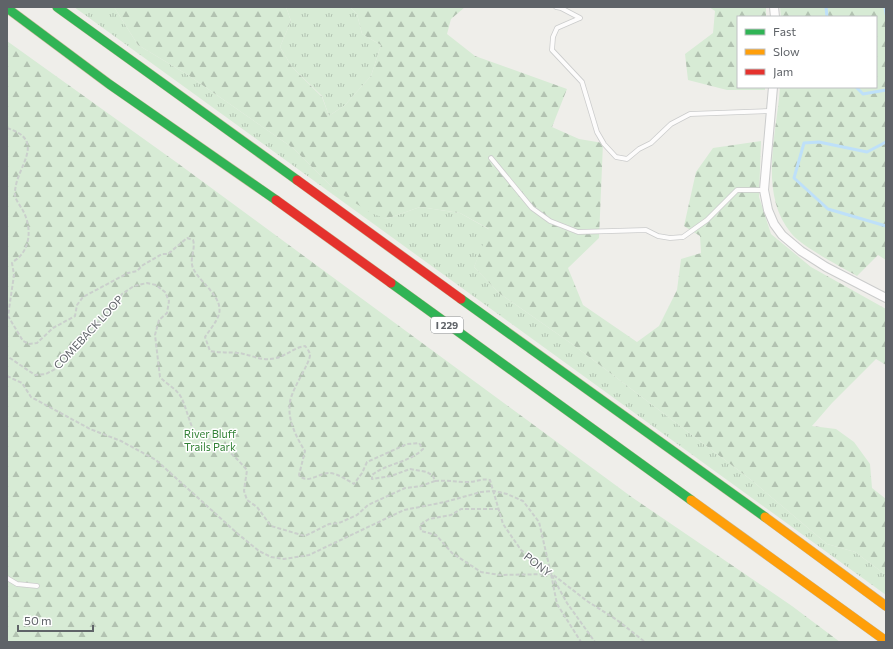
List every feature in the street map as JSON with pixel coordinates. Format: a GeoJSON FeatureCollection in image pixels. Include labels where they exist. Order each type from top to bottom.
{"type":"FeatureCollection","features":[{"type":"Feature","properties":{"kind":"highway","name":"I 229"},"geometry":{"type":"LineString","coordinates":[[57,7],[434,280],[686,459],[723,488],[886,606]]}},
{"type":"Feature","properties":{"kind":"highway","name":"I 229"},"geometry":{"type":"LineString","coordinates":[[7,8],[109,84],[255,185],[886,642]]}},
{"type":"Feature","properties":{"kind":"street"},"geometry":{"type":"LineString","coordinates":[[773,88],[764,190],[768,210],[774,224],[782,235],[800,251],[826,267],[886,298]]}},
{"type":"Feature","properties":{"kind":"lane"},"geometry":{"type":"LineString","coordinates":[[556,7],[580,18],[557,28],[553,37],[552,50],[582,82],[597,132],[604,144],[616,157],[627,159],[639,149],[651,143],[672,124],[690,114],[770,111]]}},
{"type":"Feature","properties":{"kind":"lane"},"geometry":{"type":"LineString","coordinates":[[490,158],[532,208],[550,221],[578,232],[646,230],[658,236],[670,238],[683,237],[707,220],[737,190],[764,190]]}},
{"type":"Feature","properties":{"kind":"lane"},"geometry":{"type":"LineString","coordinates":[[7,578],[17,584],[37,586]]}},
{"type":"Feature","properties":{"kind":"path","name":"COMEBACK LOOP"},"geometry":{"type":"LineString","coordinates":[[7,128],[16,131],[24,138],[28,146],[28,156],[18,179],[14,193],[28,221],[28,233],[25,247],[21,256],[12,263],[14,274],[8,316],[23,341],[30,344],[37,343],[53,328],[75,316],[77,305],[83,296],[128,273],[137,271],[143,265],[162,254],[168,254],[187,238],[193,240],[195,246],[192,256],[192,267],[218,299],[220,308],[218,318],[205,337],[210,351],[241,354],[260,359],[273,359],[284,356],[300,346],[305,346],[310,354],[289,403],[293,429],[305,451],[299,475],[301,478],[307,479],[330,473],[354,484],[362,473],[367,462],[408,444],[419,443],[423,449],[416,456],[378,470],[372,475],[372,479],[391,476],[410,469],[427,472],[433,476],[435,481],[421,486],[405,488],[368,505],[358,515],[339,523],[329,524],[305,536],[271,526],[257,507],[247,500],[244,491],[248,470],[226,449],[213,440],[196,435],[191,426],[181,398],[174,387],[160,377],[155,335],[159,320],[167,313],[169,302],[165,292],[156,285],[147,283],[134,286],[122,294],[58,368],[46,374],[35,375],[7,356]]}},
{"type":"Feature","properties":{"kind":"path"},"geometry":{"type":"LineString","coordinates":[[7,376],[22,383],[31,396],[90,429],[121,441],[156,460],[238,534],[259,551],[271,557],[284,559],[309,555],[404,510],[445,502],[481,492],[494,491],[507,494],[523,501],[539,522],[557,604],[581,642]]}},
{"type":"Feature","properties":{"kind":"path","name":"PONY"},"geometry":{"type":"LineString","coordinates":[[435,481],[450,480],[469,482],[483,478],[490,480],[503,524],[520,550],[551,574],[618,620],[645,642]]}},
{"type":"Feature","properties":{"kind":"path"},"geometry":{"type":"LineString","coordinates":[[499,509],[461,509],[451,515],[429,520],[420,525],[421,531],[436,535],[452,553],[481,572],[500,575],[551,574]]}},
{"type":"Feature","properties":{"kind":"path"},"geometry":{"type":"LineString","coordinates":[[551,574],[567,604],[594,642]]}},
{"type":"Feature","properties":{"kind":"green space"},"geometry":{"type":"Polygon","coordinates":[[[74,7],[114,7],[138,45],[188,75],[293,148],[334,189],[386,219],[420,207],[460,213],[490,230],[474,267],[499,293],[572,344],[750,479],[827,544],[855,552],[886,575],[886,595],[74,7]]]}},
{"type":"Feature","properties":{"kind":"green space"},"geometry":{"type":"Polygon","coordinates":[[[114,7],[286,7],[291,21],[280,47],[292,67],[322,97],[329,116],[345,105],[371,76],[381,45],[362,34],[357,14],[350,7],[465,7],[451,19],[447,34],[475,56],[567,89],[552,127],[579,139],[603,143],[599,238],[568,268],[583,305],[637,342],[659,326],[677,290],[681,259],[701,253],[700,236],[684,226],[696,172],[713,148],[761,141],[759,197],[771,234],[811,267],[886,309],[886,365],[876,359],[832,403],[812,426],[836,429],[854,442],[870,464],[872,488],[886,499],[886,575],[855,552],[827,544],[750,479],[572,344],[499,293],[474,267],[489,229],[460,213],[420,207],[386,219],[369,212],[334,189],[293,148],[188,75],[138,45],[114,7]]]}},
{"type":"Feature","properties":{"kind":"green space"},"geometry":{"type":"Polygon","coordinates":[[[286,7],[350,7],[357,14],[362,34],[381,45],[371,76],[345,105],[329,116],[322,96],[292,67],[280,47],[291,21],[286,7]]]}},
{"type":"Feature","properties":{"kind":"green space"},"geometry":{"type":"Polygon","coordinates":[[[709,7],[766,7],[766,16],[737,16],[737,88],[765,88],[765,90],[727,90],[688,80],[685,54],[713,33],[715,11],[709,7]]]}},
{"type":"Feature","properties":{"kind":"green space"},"geometry":{"type":"Polygon","coordinates":[[[780,7],[886,7],[886,260],[878,255],[857,276],[812,250],[791,233],[781,217],[775,200],[772,181],[773,143],[780,88],[877,88],[877,16],[781,16],[780,7]]]}},
{"type":"Feature","properties":{"kind":"green space","name":"River Bluff Trails Park"},"geometry":{"type":"Polygon","coordinates":[[[7,41],[176,162],[633,498],[792,606],[840,642],[7,642],[7,41]]]}},
{"type":"Feature","properties":{"kind":"waterway"},"geometry":{"type":"LineString","coordinates":[[826,7],[827,16]]}},
{"type":"Feature","properties":{"kind":"waterway"},"geometry":{"type":"LineString","coordinates":[[885,7],[886,14]]}},
{"type":"Feature","properties":{"kind":"waterway"},"geometry":{"type":"LineString","coordinates":[[857,88],[863,94],[886,90]]}},
{"type":"Feature","properties":{"kind":"waterway"},"geometry":{"type":"LineString","coordinates":[[886,142],[867,152],[819,142],[804,143],[794,178],[828,209],[886,226]]}},
{"type":"Feature","properties":{"kind":"traffic: fast"},"geometry":{"type":"LineString","coordinates":[[57,7],[297,180]]}},
{"type":"Feature","properties":{"kind":"traffic: fast"},"geometry":{"type":"LineString","coordinates":[[7,8],[109,84],[276,200]]}},
{"type":"Feature","properties":{"kind":"traffic: fast"},"geometry":{"type":"LineString","coordinates":[[391,283],[691,500]]}},
{"type":"Feature","properties":{"kind":"traffic: fast"},"geometry":{"type":"LineString","coordinates":[[461,299],[765,517]]}},
{"type":"Feature","properties":{"kind":"traffic: slow"},"geometry":{"type":"LineString","coordinates":[[691,500],[886,641]]}},
{"type":"Feature","properties":{"kind":"traffic: slow"},"geometry":{"type":"LineString","coordinates":[[765,517],[886,606]]}},
{"type":"Feature","properties":{"kind":"traffic: jam"},"geometry":{"type":"LineString","coordinates":[[297,180],[461,299]]}},
{"type":"Feature","properties":{"kind":"traffic: jam"},"geometry":{"type":"LineString","coordinates":[[276,200],[391,283]]}}]}
